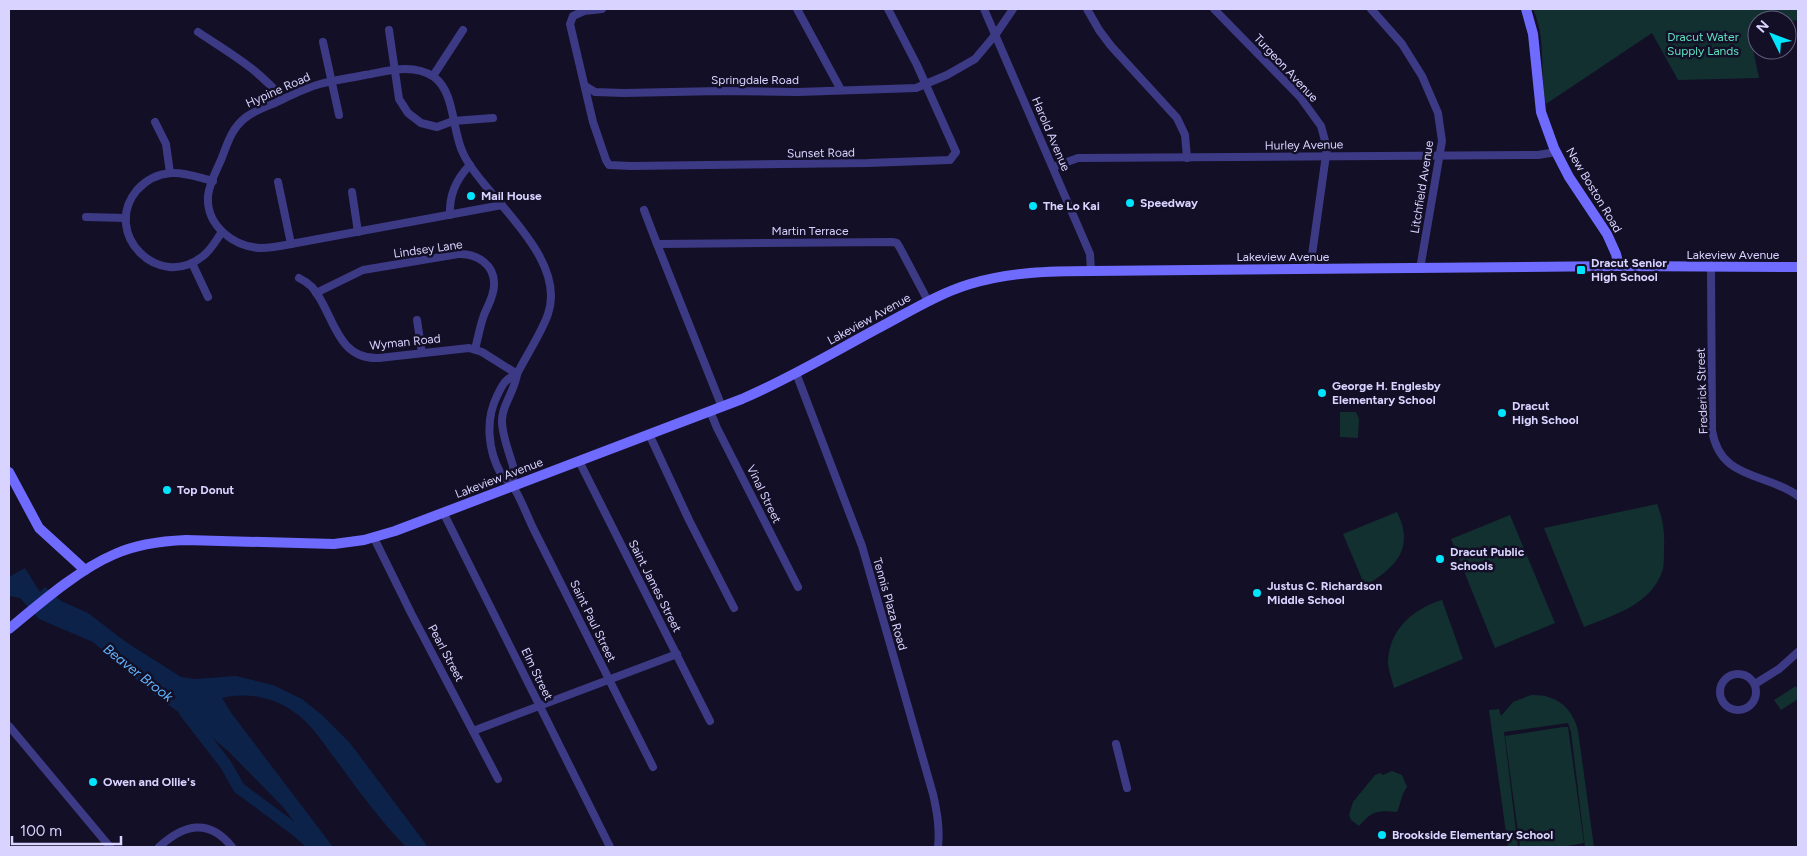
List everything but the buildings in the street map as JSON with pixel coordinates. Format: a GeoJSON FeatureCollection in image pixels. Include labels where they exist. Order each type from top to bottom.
{"type":"FeatureCollection","features":[{"type":"Feature","properties":{"kind":"main road","name":"New Boston Road"},"geometry":{"type":"LineString","coordinates":[[1526,9],[1533,34],[1542,112],[1556,152],[1568,177],[1607,234],[1619,266]]}},
{"type":"Feature","properties":{"kind":"main road","name":"Lakeview Avenue"},"geometry":{"type":"LineString","coordinates":[[9,629],[85,570],[124,550],[165,542],[188,540],[328,544],[356,542],[374,538],[756,393],[928,301],[960,287],[1002,276],[1039,272],[1091,271],[1619,266],[1798,267]]}},
{"type":"Feature","properties":{"kind":"main road"},"geometry":{"type":"LineString","coordinates":[[9,472],[40,528],[85,570]]}},
{"type":"Feature","properties":{"kind":"street"},"geometry":{"type":"LineString","coordinates":[[585,86],[575,52],[570,24],[573,16],[584,11],[602,9]]}},
{"type":"Feature","properties":{"kind":"street"},"geometry":{"type":"LineString","coordinates":[[796,9],[841,90]]}},
{"type":"Feature","properties":{"kind":"street"},"geometry":{"type":"LineString","coordinates":[[888,9],[926,84]]}},
{"type":"Feature","properties":{"kind":"street","name":"Harold Avenue"},"geometry":{"type":"LineString","coordinates":[[984,9],[1090,254],[1091,271]]}},
{"type":"Feature","properties":{"kind":"street","name":"Springdale Road"},"geometry":{"type":"LineString","coordinates":[[585,86],[595,92],[624,93],[916,88],[947,75],[975,59],[996,34],[1013,9]]}},
{"type":"Feature","properties":{"kind":"street"},"geometry":{"type":"LineString","coordinates":[[1087,9],[1110,46],[1177,118],[1185,135],[1187,158]]}},
{"type":"Feature","properties":{"kind":"street","name":"Turgeon Avenue"},"geometry":{"type":"LineString","coordinates":[[1214,9],[1300,98],[1318,121],[1327,142],[1310,269]]}},
{"type":"Feature","properties":{"kind":"street","name":"Litchfield Avenue"},"geometry":{"type":"LineString","coordinates":[[1371,9],[1402,44],[1422,76],[1438,113],[1442,142],[1420,269]]}},
{"type":"Feature","properties":{"kind":"street"},"geometry":{"type":"LineString","coordinates":[[389,30],[399,99],[408,113],[421,123],[437,127],[453,122],[493,118]]}},
{"type":"Feature","properties":{"kind":"street"},"geometry":{"type":"LineString","coordinates":[[463,30],[433,76],[446,92],[460,148],[470,165],[528,238],[549,278],[552,297],[548,314],[517,374],[516,384],[506,404],[502,422],[506,444],[514,468],[513,486]]}},
{"type":"Feature","properties":{"kind":"street"},"geometry":{"type":"LineString","coordinates":[[198,32],[251,66],[268,81],[283,99]]}},
{"type":"Feature","properties":{"kind":"street"},"geometry":{"type":"LineString","coordinates":[[322,42],[339,115]]}},
{"type":"Feature","properties":{"kind":"street","name":"Hypine Road"},"geometry":{"type":"LineString","coordinates":[[222,232],[212,218],[208,197],[229,138],[238,124],[251,114],[310,87],[332,81],[396,70],[418,70],[433,76]]}},
{"type":"Feature","properties":{"kind":"street","name":"Sunset Road"},"geometry":{"type":"LineString","coordinates":[[585,86],[593,122],[608,164],[686,166],[950,160],[956,152],[926,84]]}},
{"type":"Feature","properties":{"kind":"street"},"geometry":{"type":"LineString","coordinates":[[155,122],[166,144],[170,173]]}},
{"type":"Feature","properties":{"kind":"street","name":"Hurley Avenue"},"geometry":{"type":"LineString","coordinates":[[1053,167],[1078,158],[1439,154],[1538,155],[1556,152]]}},
{"type":"Feature","properties":{"kind":"street"},"geometry":{"type":"LineString","coordinates":[[450,215],[452,191],[470,165]]}},
{"type":"Feature","properties":{"kind":"street"},"geometry":{"type":"LineString","coordinates":[[213,181],[170,173],[151,179],[140,187],[129,204],[126,218],[130,238],[136,249],[146,259],[166,266],[179,267],[192,263],[206,253],[222,232],[254,248],[268,248],[502,205]]}},
{"type":"Feature","properties":{"kind":"street"},"geometry":{"type":"LineString","coordinates":[[278,182],[291,244]]}},
{"type":"Feature","properties":{"kind":"street"},"geometry":{"type":"LineString","coordinates":[[352,192],[358,232]]}},
{"type":"Feature","properties":{"kind":"street"},"geometry":{"type":"LineString","coordinates":[[644,210],[722,407]]}},
{"type":"Feature","properties":{"kind":"street"},"geometry":{"type":"LineString","coordinates":[[86,216],[126,218]]}},
{"type":"Feature","properties":{"kind":"street","name":"Martin Terrace"},"geometry":{"type":"LineString","coordinates":[[657,244],[892,242],[900,248],[928,301]]}},
{"type":"Feature","properties":{"kind":"street","name":"Lindsey Lane"},"geometry":{"type":"LineString","coordinates":[[316,293],[354,273],[368,269],[458,254],[473,255],[486,264],[492,272],[494,282],[493,292],[483,318],[475,349]]}},
{"type":"Feature","properties":{"kind":"street"},"geometry":{"type":"LineString","coordinates":[[192,263],[208,297]]}},
{"type":"Feature","properties":{"kind":"street","name":"Frederick Street"},"geometry":{"type":"LineString","coordinates":[[1711,267],[1712,430],[1715,443],[1724,457],[1738,470],[1748,476],[1790,491],[1798,496]]}},
{"type":"Feature","properties":{"kind":"street","name":"Wyman Road"},"geometry":{"type":"LineString","coordinates":[[299,278],[308,283],[316,293],[343,342],[359,356],[371,358],[463,348],[475,349]]}},
{"type":"Feature","properties":{"kind":"street"},"geometry":{"type":"LineString","coordinates":[[417,320],[422,353]]}},
{"type":"Feature","properties":{"kind":"street"},"geometry":{"type":"LineString","coordinates":[[475,349],[517,374]]}},
{"type":"Feature","properties":{"kind":"street","name":"Tennis Plaza Road"},"geometry":{"type":"LineString","coordinates":[[796,373],[862,546],[932,794],[940,834],[938,847]]}},
{"type":"Feature","properties":{"kind":"street"},"geometry":{"type":"LineString","coordinates":[[513,486],[502,475],[489,435],[490,416],[496,398],[506,379],[517,374]]}},
{"type":"Feature","properties":{"kind":"street","name":"Vinal Street"},"geometry":{"type":"LineString","coordinates":[[710,411],[798,587]]}},
{"type":"Feature","properties":{"kind":"street"},"geometry":{"type":"LineString","coordinates":[[649,434],[689,520],[734,608]]}},
{"type":"Feature","properties":{"kind":"street","name":"Saint James Street"},"geometry":{"type":"LineString","coordinates":[[579,461],[710,721]]}},
{"type":"Feature","properties":{"kind":"street","name":"Saint Paul Street"},"geometry":{"type":"LineString","coordinates":[[513,486],[653,767]]}},
{"type":"Feature","properties":{"kind":"street","name":"Elm Street"},"geometry":{"type":"LineString","coordinates":[[443,512],[610,847]]}},
{"type":"Feature","properties":{"kind":"street","name":"Pearl Street"},"geometry":{"type":"LineString","coordinates":[[374,538],[498,779]]}},
{"type":"Feature","properties":{"kind":"street"},"geometry":{"type":"LineString","coordinates":[[1755,684],[1779,669],[1798,652]]}},
{"type":"Feature","properties":{"kind":"street"},"geometry":{"type":"LineString","coordinates":[[473,730],[677,654]]}},
{"type":"Feature","properties":{"kind":"street"},"geometry":{"type":"LineString","coordinates":[[1744,675],[1755,684],[1756,695],[1748,707],[1741,710],[1734,709],[1723,701],[1721,687],[1724,680],[1730,676],[1744,675]]}},
{"type":"Feature","properties":{"kind":"street"},"geometry":{"type":"LineString","coordinates":[[9,726],[110,847]]}},
{"type":"Feature","properties":{"kind":"street"},"geometry":{"type":"LineString","coordinates":[[1116,744],[1126,788]]}},
{"type":"Feature","properties":{"kind":"street"},"geometry":{"type":"LineString","coordinates":[[159,847],[182,831],[197,827],[215,831],[232,847]]}},
{"type":"Feature","properties":{"kind":"green space","name":"Dracut Water Supply Lands"},"geometry":{"type":"Polygon","coordinates":[[[1533,9],[1798,9],[1797,20],[1797,10],[1747,10],[1747,60],[1755,60],[1759,78],[1678,80],[1652,33],[1546,104],[1540,32],[1533,9]]]}},
{"type":"Feature","properties":{"kind":"green space"},"geometry":{"type":"Polygon","coordinates":[[[1340,412],[1356,412],[1359,419],[1358,438],[1340,437],[1340,412]]]}},
{"type":"Feature","properties":{"kind":"green space"},"geometry":{"type":"Polygon","coordinates":[[[1657,504],[1664,537],[1663,569],[1658,581],[1642,600],[1631,607],[1584,627],[1544,528],[1657,504]]]}},
{"type":"Feature","properties":{"kind":"green space"},"geometry":{"type":"Polygon","coordinates":[[[1397,512],[1404,536],[1403,546],[1393,564],[1365,586],[1343,534],[1397,512]]]}},
{"type":"Feature","properties":{"kind":"green space"},"geometry":{"type":"Polygon","coordinates":[[[1510,515],[1555,623],[1495,648],[1451,539],[1510,515]]]}},
{"type":"Feature","properties":{"kind":"green space"},"geometry":{"type":"Polygon","coordinates":[[[1442,600],[1463,659],[1394,688],[1388,664],[1392,641],[1404,623],[1412,616],[1421,609],[1442,600]]]}},
{"type":"Feature","properties":{"kind":"green space"},"geometry":{"type":"Polygon","coordinates":[[[1796,686],[1798,699],[1781,710],[1774,700],[1796,686]]]}},
{"type":"Feature","properties":{"kind":"green space"},"geometry":{"type":"Polygon","coordinates":[[[1531,695],[1548,697],[1562,704],[1572,715],[1576,723],[1594,847],[1585,847],[1571,732],[1568,723],[1504,732],[1518,847],[1508,847],[1489,710],[1499,709],[1501,716],[1513,702],[1531,695]]]}},
{"type":"Feature","properties":{"kind":"green space"},"geometry":{"type":"Polygon","coordinates":[[[1568,727],[1584,843],[1562,847],[1520,847],[1505,736],[1568,727]]]}},
{"type":"Feature","properties":{"kind":"green space"},"geometry":{"type":"Polygon","coordinates":[[[1392,771],[1402,775],[1407,787],[1397,812],[1384,811],[1371,814],[1359,826],[1351,820],[1349,815],[1353,802],[1375,775],[1380,773],[1383,775],[1392,771]]]}},
{"type":"Feature","properties":{"kind":"water"},"geometry":{"type":"Polygon","coordinates":[[[25,568],[40,592],[45,587],[61,601],[88,613],[126,642],[181,677],[194,679],[236,676],[273,685],[302,699],[322,715],[350,743],[428,847],[406,847],[371,807],[317,735],[298,715],[284,706],[267,699],[248,696],[222,698],[232,714],[333,847],[313,847],[283,807],[229,752],[202,729],[152,693],[93,642],[39,619],[20,598],[9,596],[9,577],[25,568]]]}},
{"type":"Feature","properties":{"kind":"waterway","name":"Beaver Brook"},"geometry":{"type":"LineString","coordinates":[[185,712],[226,765],[239,788],[297,831],[315,847]]}},
{"type":"Feature","properties":{"kind":"place","name":"Mail House"},"geometry":{"type":"Point","coordinates":[471,196]}},
{"type":"Feature","properties":{"kind":"place","name":"Speedway"},"geometry":{"type":"Point","coordinates":[1130,203]}},
{"type":"Feature","properties":{"kind":"place","name":"The Lo Kai"},"geometry":{"type":"Point","coordinates":[1033,206]}},
{"type":"Feature","properties":{"kind":"place","name":"Dracut Senior High School"},"geometry":{"type":"Point","coordinates":[1581,270]}},
{"type":"Feature","properties":{"kind":"place","name":"George H. Englesby Elementary School"},"geometry":{"type":"Point","coordinates":[1322,393]}},
{"type":"Feature","properties":{"kind":"place","name":"Dracut High School"},"geometry":{"type":"Point","coordinates":[1502,413]}},
{"type":"Feature","properties":{"kind":"place","name":"Top Donut"},"geometry":{"type":"Point","coordinates":[167,490]}},
{"type":"Feature","properties":{"kind":"place","name":"Dracut Public Schools"},"geometry":{"type":"Point","coordinates":[1440,559]}},
{"type":"Feature","properties":{"kind":"place","name":"Justus C. Richardson Middle School"},"geometry":{"type":"Point","coordinates":[1257,593]}},
{"type":"Feature","properties":{"kind":"place","name":"Owen and Ollie's"},"geometry":{"type":"Point","coordinates":[93,782]}},
{"type":"Feature","properties":{"kind":"place","name":"Brookside Elementary School"},"geometry":{"type":"Point","coordinates":[1382,835]}}]}
